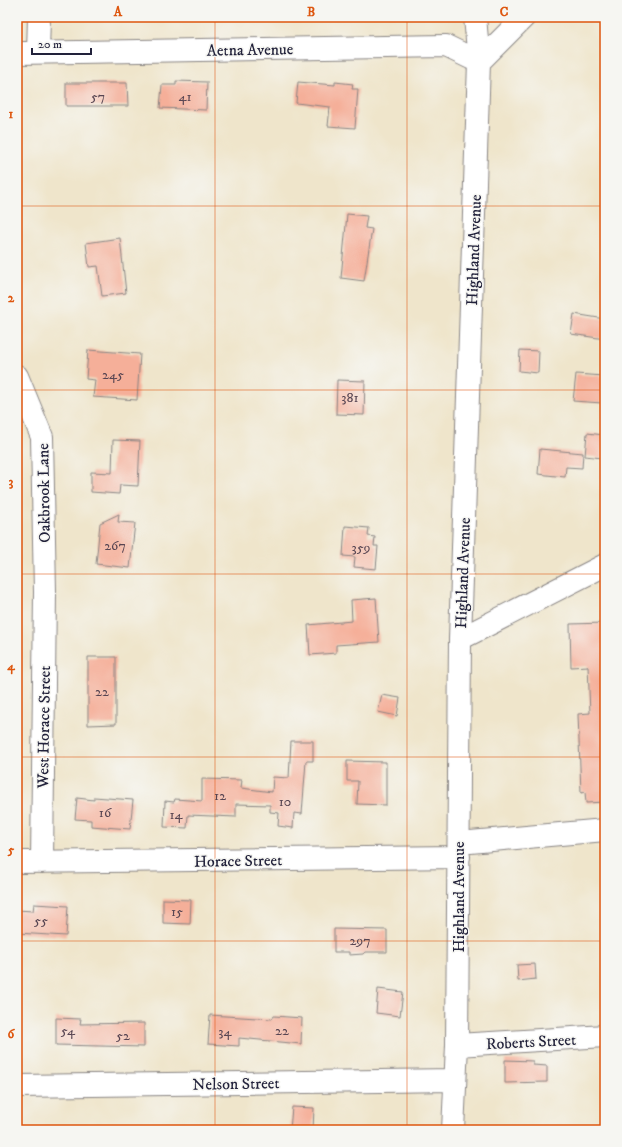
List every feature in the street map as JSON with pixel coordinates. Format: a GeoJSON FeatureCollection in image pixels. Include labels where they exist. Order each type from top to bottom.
{"type":"FeatureCollection","features":[{"type":"Feature","properties":{"kind":"street"},"geometry":{"type":"LineString","coordinates":[[28,53],[39,17]]}},
{"type":"Feature","properties":{"kind":"street","name":"Highland Avenue"},"geometry":{"type":"LineString","coordinates":[[453,1130],[459,850],[460,639],[479,62],[475,17]]}},
{"type":"Feature","properties":{"kind":"street"},"geometry":{"type":"LineString","coordinates":[[479,62],[524,17]]}},
{"type":"Feature","properties":{"kind":"street","name":"Aetna Avenue"},"geometry":{"type":"LineString","coordinates":[[28,53],[446,46],[479,62]]}},
{"type":"Feature","properties":{"kind":"street","name":"Oakbrook Lane"},"geometry":{"type":"LineString","coordinates":[[17,376],[42,437],[45,592]]}},
{"type":"Feature","properties":{"kind":"street"},"geometry":{"type":"LineString","coordinates":[[460,639],[605,565]]}},
{"type":"Feature","properties":{"kind":"street","name":"West Horace Street"},"geometry":{"type":"LineString","coordinates":[[42,862],[45,592]]}},
{"type":"Feature","properties":{"kind":"street","name":"Horace Street"},"geometry":{"type":"LineString","coordinates":[[17,862],[459,850],[605,830]]}},
{"type":"Feature","properties":{"kind":"street","name":"Roberts Street"},"geometry":{"type":"LineString","coordinates":[[456,1045],[605,1036]]}},
{"type":"Feature","properties":{"kind":"street","name":"Nelson Street"},"geometry":{"type":"LineString","coordinates":[[17,1086],[455,1080]]}},
{"type":"Feature","properties":{"kind":"building"},"geometry":{"type":"Polygon","coordinates":[[[176,81],[207,82],[206,110],[160,108],[162,85],[176,85],[176,81]]]}},
{"type":"Feature","properties":{"kind":"building"},"geometry":{"type":"Polygon","coordinates":[[[298,82],[335,85],[335,82],[353,84],[352,89],[358,89],[355,128],[328,126],[330,107],[296,103],[298,82]]]}},
{"type":"Feature","properties":{"kind":"building"},"geometry":{"type":"Polygon","coordinates":[[[66,83],[127,83],[128,106],[66,106],[66,83]]]}},
{"type":"Feature","properties":{"kind":"building"},"geometry":{"type":"Polygon","coordinates":[[[347,214],[367,216],[365,228],[372,229],[364,281],[341,278],[347,214]]]}},
{"type":"Feature","properties":{"kind":"building"},"geometry":{"type":"Polygon","coordinates":[[[120,238],[126,293],[102,296],[98,266],[89,267],[86,243],[120,238]]]}},
{"type":"Feature","properties":{"kind":"building"},"geometry":{"type":"Polygon","coordinates":[[[574,314],[605,319],[605,339],[571,334],[574,314]]]}},
{"type":"Feature","properties":{"kind":"building"},"geometry":{"type":"Polygon","coordinates":[[[88,350],[140,354],[137,400],[93,397],[95,380],[86,379],[88,350]]]}},
{"type":"Feature","properties":{"kind":"building"},"geometry":{"type":"Polygon","coordinates":[[[520,350],[539,351],[538,373],[519,371],[520,350]]]}},
{"type":"Feature","properties":{"kind":"building"},"geometry":{"type":"Polygon","coordinates":[[[576,374],[604,376],[602,403],[573,401],[576,374]]]}},
{"type":"Feature","properties":{"kind":"building"},"geometry":{"type":"Polygon","coordinates":[[[337,380],[365,381],[364,415],[336,414],[337,380]]]}},
{"type":"Feature","properties":{"kind":"building"},"geometry":{"type":"Polygon","coordinates":[[[587,433],[604,435],[602,458],[585,456],[587,433]]]}},
{"type":"Feature","properties":{"kind":"building"},"geometry":{"type":"Polygon","coordinates":[[[113,440],[140,441],[138,486],[120,485],[119,494],[91,492],[91,472],[112,473],[113,440]]]}},
{"type":"Feature","properties":{"kind":"building"},"geometry":{"type":"Polygon","coordinates":[[[540,449],[583,453],[582,468],[566,467],[565,477],[538,474],[540,449]]]}},
{"type":"Feature","properties":{"kind":"building"},"geometry":{"type":"Polygon","coordinates":[[[119,514],[118,522],[135,523],[130,568],[96,564],[100,523],[119,514]]]}},
{"type":"Feature","properties":{"kind":"building"},"geometry":{"type":"Polygon","coordinates":[[[345,526],[369,528],[368,536],[375,537],[374,546],[378,546],[376,569],[354,567],[355,557],[343,556],[345,526]]]}},
{"type":"Feature","properties":{"kind":"building"},"geometry":{"type":"Polygon","coordinates":[[[376,598],[379,642],[336,645],[336,653],[310,655],[308,625],[352,621],[351,600],[376,598]]]}},
{"type":"Feature","properties":{"kind":"building"},"geometry":{"type":"Polygon","coordinates":[[[605,623],[605,802],[586,803],[585,792],[581,793],[578,714],[590,713],[588,666],[571,667],[570,624],[605,623]]]}},
{"type":"Feature","properties":{"kind":"building"},"geometry":{"type":"Polygon","coordinates":[[[88,657],[116,657],[116,724],[88,725],[88,657]]]}},
{"type":"Feature","properties":{"kind":"building"},"geometry":{"type":"Polygon","coordinates":[[[382,695],[400,698],[397,716],[378,712],[382,695]]]}},
{"type":"Feature","properties":{"kind":"building"},"geometry":{"type":"Polygon","coordinates":[[[291,741],[313,741],[313,761],[306,761],[302,814],[294,813],[293,828],[278,826],[279,813],[270,812],[270,805],[236,804],[236,817],[188,815],[187,828],[164,827],[165,801],[174,802],[175,799],[202,801],[202,779],[242,780],[241,788],[272,792],[273,777],[289,778],[291,741]]]}},
{"type":"Feature","properties":{"kind":"building"},"geometry":{"type":"Polygon","coordinates":[[[347,761],[386,762],[386,805],[357,804],[358,781],[347,781],[347,761]]]}},
{"type":"Feature","properties":{"kind":"building"},"geometry":{"type":"Polygon","coordinates":[[[94,797],[133,800],[130,829],[91,826],[91,820],[75,819],[77,798],[94,800],[94,797]]]}},
{"type":"Feature","properties":{"kind":"building"},"geometry":{"type":"Polygon","coordinates":[[[163,899],[191,900],[190,924],[163,923],[163,899]]]}},
{"type":"Feature","properties":{"kind":"building"},"geometry":{"type":"Polygon","coordinates":[[[34,904],[68,906],[66,936],[17,933],[17,910],[33,911],[34,904]]]}},
{"type":"Feature","properties":{"kind":"building"},"geometry":{"type":"Polygon","coordinates":[[[334,929],[387,930],[387,952],[365,952],[363,954],[349,955],[349,952],[334,952],[334,929]]]}},
{"type":"Feature","properties":{"kind":"building"},"geometry":{"type":"Polygon","coordinates":[[[535,964],[536,979],[518,981],[517,965],[535,964]]]}},
{"type":"Feature","properties":{"kind":"building"},"geometry":{"type":"Polygon","coordinates":[[[378,989],[403,992],[400,1016],[376,1013],[378,989]]]}},
{"type":"Feature","properties":{"kind":"building"},"geometry":{"type":"Polygon","coordinates":[[[210,1015],[272,1019],[274,1016],[302,1018],[301,1044],[239,1038],[239,1046],[208,1044],[210,1015]]]}},
{"type":"Feature","properties":{"kind":"building"},"geometry":{"type":"Polygon","coordinates":[[[56,1018],[81,1019],[80,1024],[144,1023],[144,1047],[56,1045],[56,1018]]]}},
{"type":"Feature","properties":{"kind":"building"},"geometry":{"type":"Polygon","coordinates":[[[505,1060],[533,1061],[533,1065],[547,1066],[547,1082],[505,1083],[505,1060]]]}},
{"type":"Feature","properties":{"kind":"building"},"geometry":{"type":"Polygon","coordinates":[[[292,1107],[314,1108],[313,1130],[290,1130],[292,1107]]]}}]}
